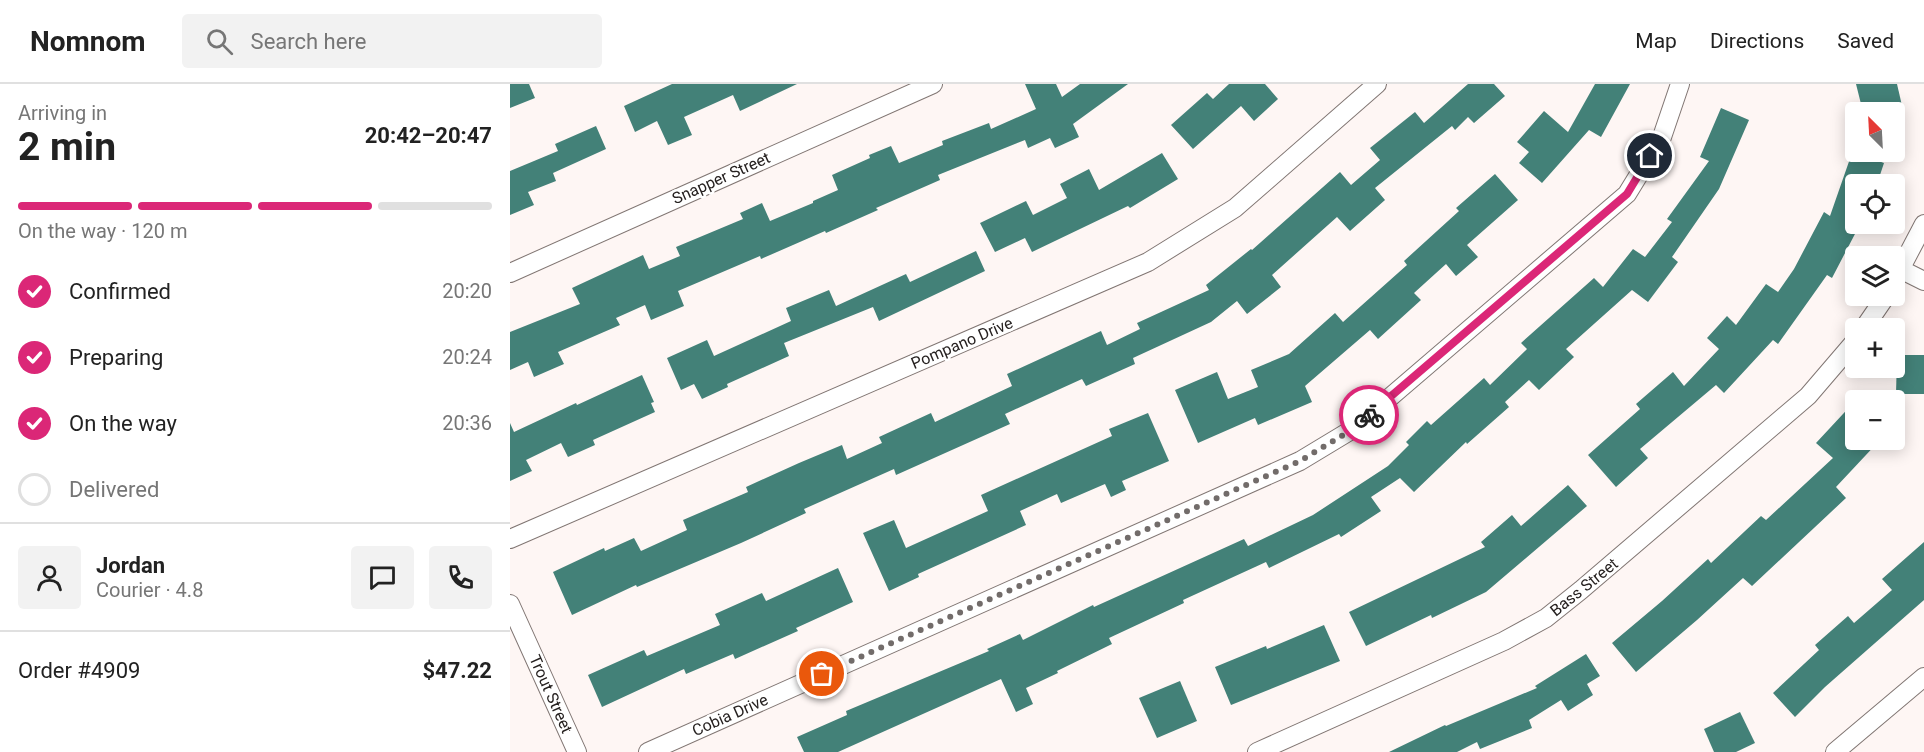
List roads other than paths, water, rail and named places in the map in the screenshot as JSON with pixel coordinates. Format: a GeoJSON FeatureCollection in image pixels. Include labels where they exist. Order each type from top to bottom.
{"type":"FeatureCollection","features":[{"type":"Feature","properties":{"kind":"street","name":"Snapper Street"},"geometry":{"type":"LineString","coordinates":[[510,273],[933,84]]}},
{"type":"Feature","properties":{"kind":"street","name":"Pompano Drive"},"geometry":{"type":"LineString","coordinates":[[510,539],[1148,262],[1235,208],[1377,84]]}},
{"type":"Feature","properties":{"kind":"street","name":"Cobia Drive"},"geometry":{"type":"LineString","coordinates":[[648,752],[1300,461],[1353,429],[1627,194],[1662,137],[1680,84]]}},
{"type":"Feature","properties":{"kind":"street"},"geometry":{"type":"LineString","coordinates":[[1905,261],[1924,224]]}},
{"type":"Feature","properties":{"kind":"street"},"geometry":{"type":"LineString","coordinates":[[1905,277],[1924,281]]}},
{"type":"Feature","properties":{"kind":"street","name":"Bass Street"},"geometry":{"type":"LineString","coordinates":[[1257,752],[1504,641],[1546,618],[1808,396],[1845,353]]}},
{"type":"Feature","properties":{"kind":"street","name":"Trout Street"},"geometry":{"type":"LineString","coordinates":[[510,604],[577,752]]}},
{"type":"Feature","properties":{"kind":"street"},"geometry":{"type":"LineString","coordinates":[[1835,752],[1924,677]]}}]}
